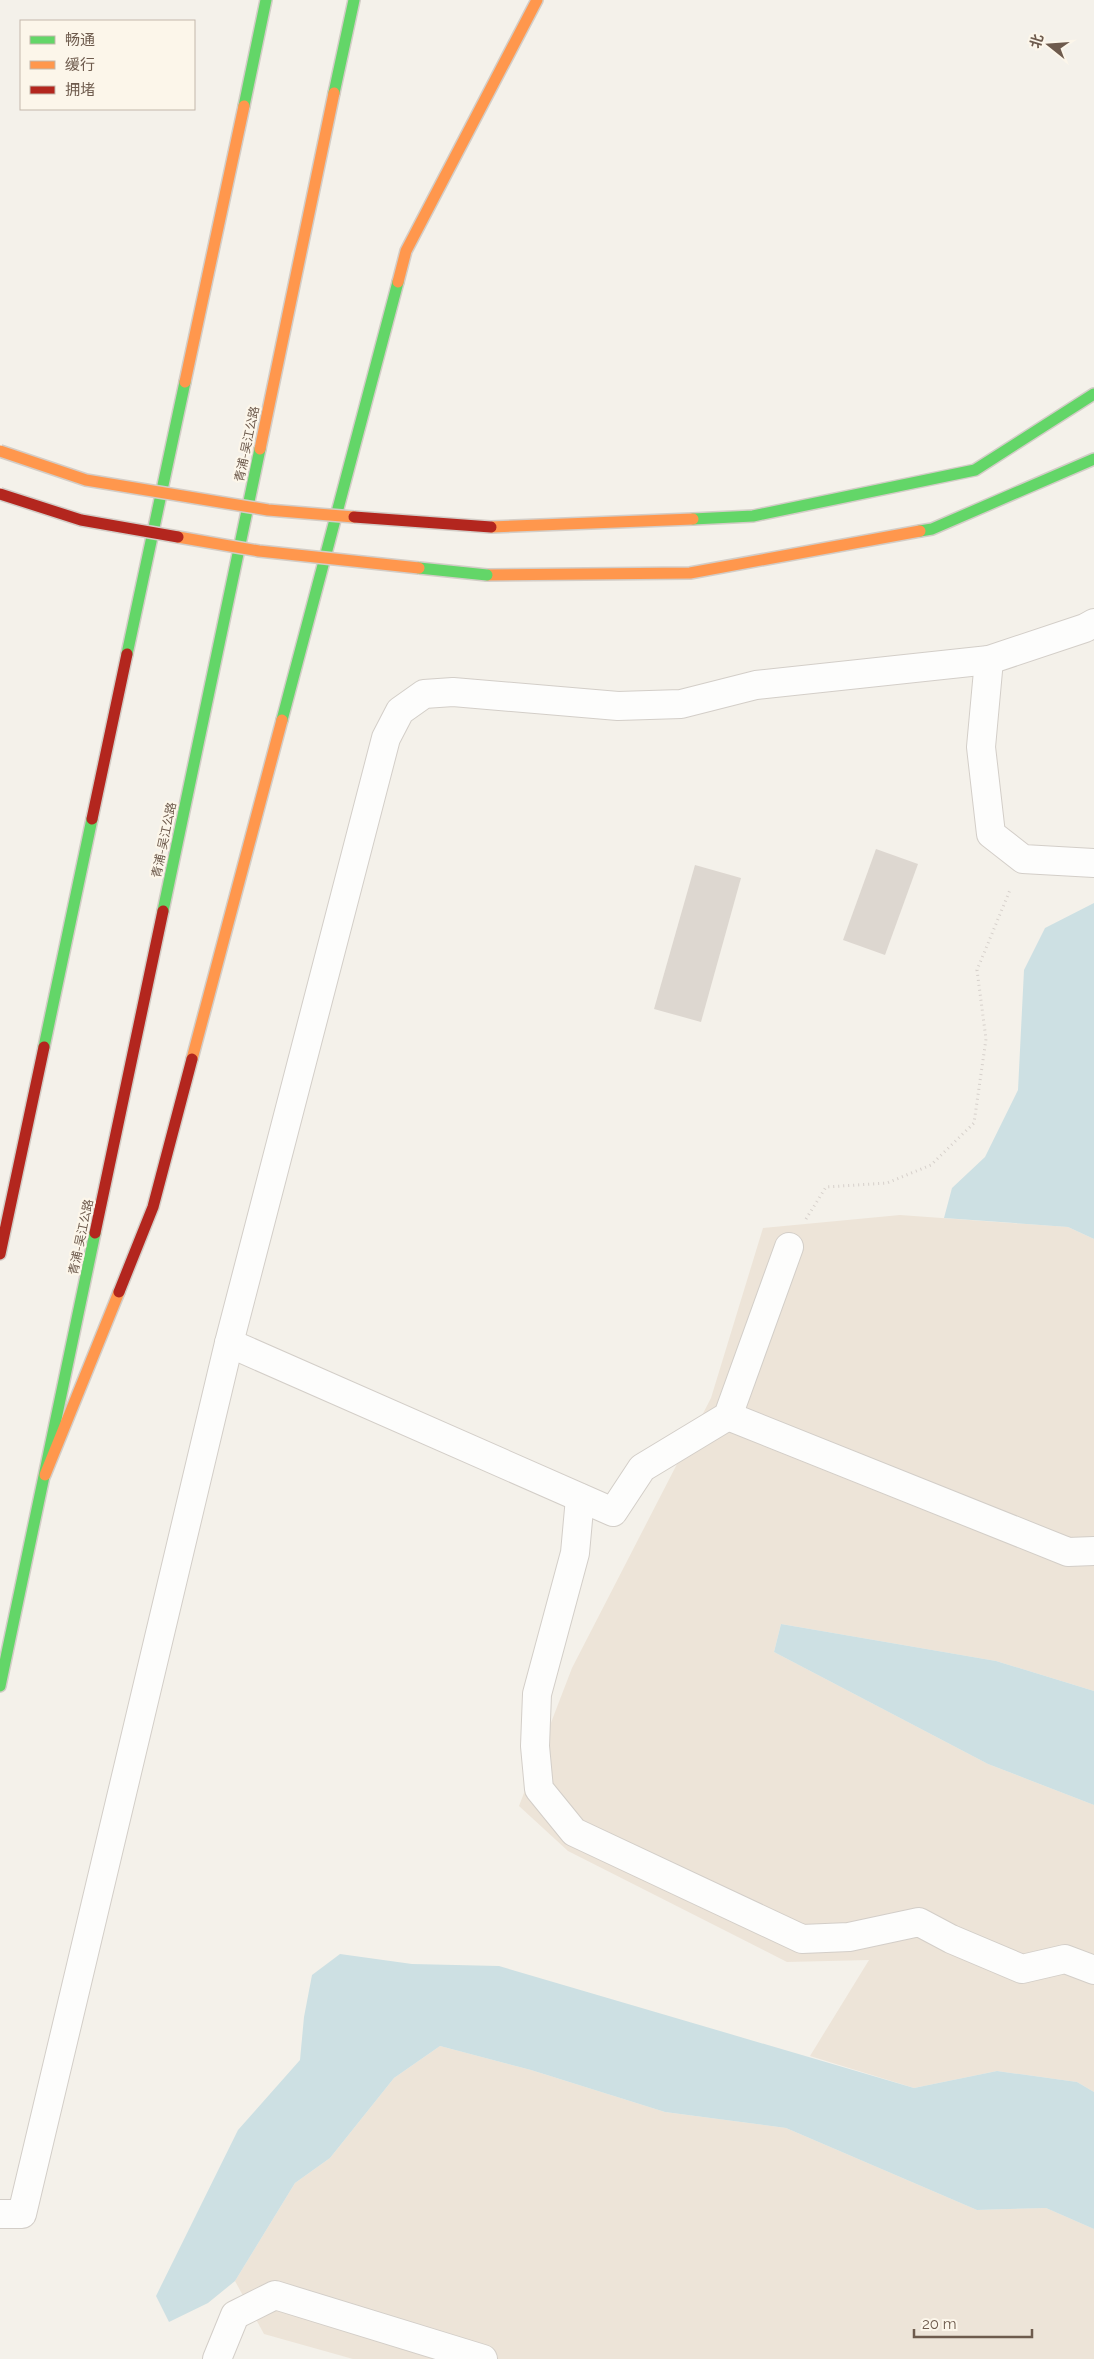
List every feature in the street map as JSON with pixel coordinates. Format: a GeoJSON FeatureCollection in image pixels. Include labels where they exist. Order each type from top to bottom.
{"type":"FeatureCollection","features":[{"type":"Feature","properties":{"kind":"main road"},"geometry":{"type":"LineString","coordinates":[[0,1254],[266,0]]}},
{"type":"Feature","properties":{"kind":"main road","name":"青浦-吴江公路"},"geometry":{"type":"LineString","coordinates":[[0,1686],[354,0]]}},
{"type":"Feature","properties":{"kind":"main road"},"geometry":{"type":"LineString","coordinates":[[45,1475],[153,1207],[406,251],[537,0]]}},
{"type":"Feature","properties":{"kind":"main road"},"geometry":{"type":"LineString","coordinates":[[0,450],[86,480],[258,508],[491,527],[753,516],[975,470],[1094,394]]}},
{"type":"Feature","properties":{"kind":"main road"},"geometry":{"type":"LineString","coordinates":[[0,494],[81,520],[259,551],[487,575],[690,573],[932,529],[1094,459]]}},
{"type":"Feature","properties":{"kind":"street"},"geometry":{"type":"LineString","coordinates":[[0,2214],[22,2214],[229,1344],[386,738],[400,711],[424,694],[453,692],[618,706],[681,704],[756,685],[989,660],[1085,628],[1094,623]]}},
{"type":"Feature","properties":{"kind":"street"},"geometry":{"type":"LineString","coordinates":[[989,660],[981,747],[991,834],[1023,859],[1094,863]]}},
{"type":"Feature","properties":{"kind":"street"},"geometry":{"type":"LineString","coordinates":[[229,1344],[613,1512],[642,1468],[728,1416],[789,1247]]}},
{"type":"Feature","properties":{"kind":"street"},"geometry":{"type":"LineString","coordinates":[[728,1416],[1068,1552],[1094,1551]]}},
{"type":"Feature","properties":{"kind":"street"},"geometry":{"type":"LineString","coordinates":[[580,1498],[575,1553],[537,1694],[535,1746],[539,1789],[574,1832],[802,1939],[849,1937],[919,1922],[951,1939],[1022,1969],[1065,1959],[1094,1970]]}},
{"type":"Feature","properties":{"kind":"street"},"geometry":{"type":"LineString","coordinates":[[217,2359],[235,2315],[275,2295],[483,2359]]}},
{"type":"Feature","properties":{"kind":"path"},"geometry":{"type":"LineString","coordinates":[[789,1247],[826,1187],[887,1183],[931,1165],[974,1123],[986,1039],[977,970],[1023,859]]}},
{"type":"Feature","properties":{"kind":"shaded area"},"geometry":{"type":"Polygon","coordinates":[[[1094,903],[1094,1239],[1068,1227],[944,1218],[952,1188],[985,1157],[1018,1090],[1024,970],[1045,928],[1094,903]]]}},
{"type":"Feature","properties":{"kind":"shaded area"},"geometry":{"type":"Polygon","coordinates":[[[900,1215],[1068,1227],[1094,1239],[1094,1691],[996,1661],[781,1624],[774,1652],[988,1764],[1094,1805],[1094,2092],[1077,2082],[997,2071],[914,2088],[810,2056],[869,1960],[787,1962],[568,1851],[519,1806],[572,1668],[711,1398],[763,1228],[900,1215]]]}},
{"type":"Feature","properties":{"kind":"shaded area"},"geometry":{"type":"Polygon","coordinates":[[[781,1624],[996,1661],[1094,1691],[1094,1805],[988,1764],[774,1652],[781,1624]]]}},
{"type":"Feature","properties":{"kind":"shaded area"},"geometry":{"type":"Polygon","coordinates":[[[340,1954],[412,1964],[499,1966],[914,2088],[997,2071],[1077,2082],[1094,2092],[1094,2229],[1046,2208],[977,2210],[786,2128],[665,2112],[531,2070],[440,2046],[394,2078],[330,2158],[295,2183],[235,2281],[208,2303],[169,2322],[156,2296],[238,2130],[300,2060],[304,2017],[312,1975],[340,1954]]]}},
{"type":"Feature","properties":{"kind":"shaded area"},"geometry":{"type":"Polygon","coordinates":[[[440,2046],[531,2070],[665,2112],[786,2128],[977,2210],[1046,2208],[1094,2229],[1094,2359],[353,2359],[264,2334],[235,2281],[295,2183],[330,2158],[394,2078],[440,2046]]]}},
{"type":"Feature","properties":{"kind":"building"},"geometry":{"type":"Polygon","coordinates":[[[876,849],[918,864],[885,955],[843,940],[876,849]]]}},
{"type":"Feature","properties":{"kind":"building"},"geometry":{"type":"Polygon","coordinates":[[[695,865],[741,878],[701,1022],[654,1009],[695,865]]]}},
{"type":"Feature","properties":{"kind":"traffic: fast"},"geometry":{"type":"LineString","coordinates":[[244,106],[266,0]]}},
{"type":"Feature","properties":{"kind":"traffic: fast"},"geometry":{"type":"LineString","coordinates":[[334,93],[354,0]]}},
{"type":"Feature","properties":{"kind":"traffic: fast"},"geometry":{"type":"LineString","coordinates":[[282,720],[398,282]]}},
{"type":"Feature","properties":{"kind":"traffic: fast"},"geometry":{"type":"LineString","coordinates":[[127,654],[185,382]]}},
{"type":"Feature","properties":{"kind":"traffic: fast"},"geometry":{"type":"LineString","coordinates":[[693,519],[753,516],[975,470],[1094,394]]}},
{"type":"Feature","properties":{"kind":"traffic: fast"},"geometry":{"type":"LineString","coordinates":[[163,911],[260,449]]}},
{"type":"Feature","properties":{"kind":"traffic: fast"},"geometry":{"type":"LineString","coordinates":[[920,531],[932,529],[1094,459]]}},
{"type":"Feature","properties":{"kind":"traffic: fast"},"geometry":{"type":"LineString","coordinates":[[419,568],[487,575]]}},
{"type":"Feature","properties":{"kind":"traffic: fast"},"geometry":{"type":"LineString","coordinates":[[44,1047],[92,819]]}},
{"type":"Feature","properties":{"kind":"traffic: fast"},"geometry":{"type":"LineString","coordinates":[[0,1686],[95,1233]]}},
{"type":"Feature","properties":{"kind":"traffic: slow"},"geometry":{"type":"LineString","coordinates":[[398,282],[406,251],[537,0]]}},
{"type":"Feature","properties":{"kind":"traffic: slow"},"geometry":{"type":"LineString","coordinates":[[260,449],[334,93]]}},
{"type":"Feature","properties":{"kind":"traffic: slow"},"geometry":{"type":"LineString","coordinates":[[185,382],[244,106]]}},
{"type":"Feature","properties":{"kind":"traffic: slow"},"geometry":{"type":"LineString","coordinates":[[0,451],[86,480],[268,510],[354,517]]}},
{"type":"Feature","properties":{"kind":"traffic: slow"},"geometry":{"type":"LineString","coordinates":[[491,527],[693,519]]}},
{"type":"Feature","properties":{"kind":"traffic: slow"},"geometry":{"type":"LineString","coordinates":[[487,575],[690,573],[920,531]]}},
{"type":"Feature","properties":{"kind":"traffic: slow"},"geometry":{"type":"LineString","coordinates":[[178,537],[259,551],[419,568]]}},
{"type":"Feature","properties":{"kind":"traffic: slow"},"geometry":{"type":"LineString","coordinates":[[192,1059],[282,720]]}},
{"type":"Feature","properties":{"kind":"traffic: slow"},"geometry":{"type":"LineString","coordinates":[[45,1475],[119,1292]]}},
{"type":"Feature","properties":{"kind":"traffic: jam"},"geometry":{"type":"LineString","coordinates":[[0,494],[81,520],[178,537]]}},
{"type":"Feature","properties":{"kind":"traffic: jam"},"geometry":{"type":"LineString","coordinates":[[354,517],[491,527]]}},
{"type":"Feature","properties":{"kind":"traffic: jam"},"geometry":{"type":"LineString","coordinates":[[92,819],[127,654]]}},
{"type":"Feature","properties":{"kind":"traffic: jam"},"geometry":{"type":"LineString","coordinates":[[95,1233],[163,911]]}},
{"type":"Feature","properties":{"kind":"traffic: jam"},"geometry":{"type":"LineString","coordinates":[[0,1254],[44,1047]]}},
{"type":"Feature","properties":{"kind":"traffic: jam"},"geometry":{"type":"LineString","coordinates":[[119,1292],[153,1207],[192,1059]]}}]}
